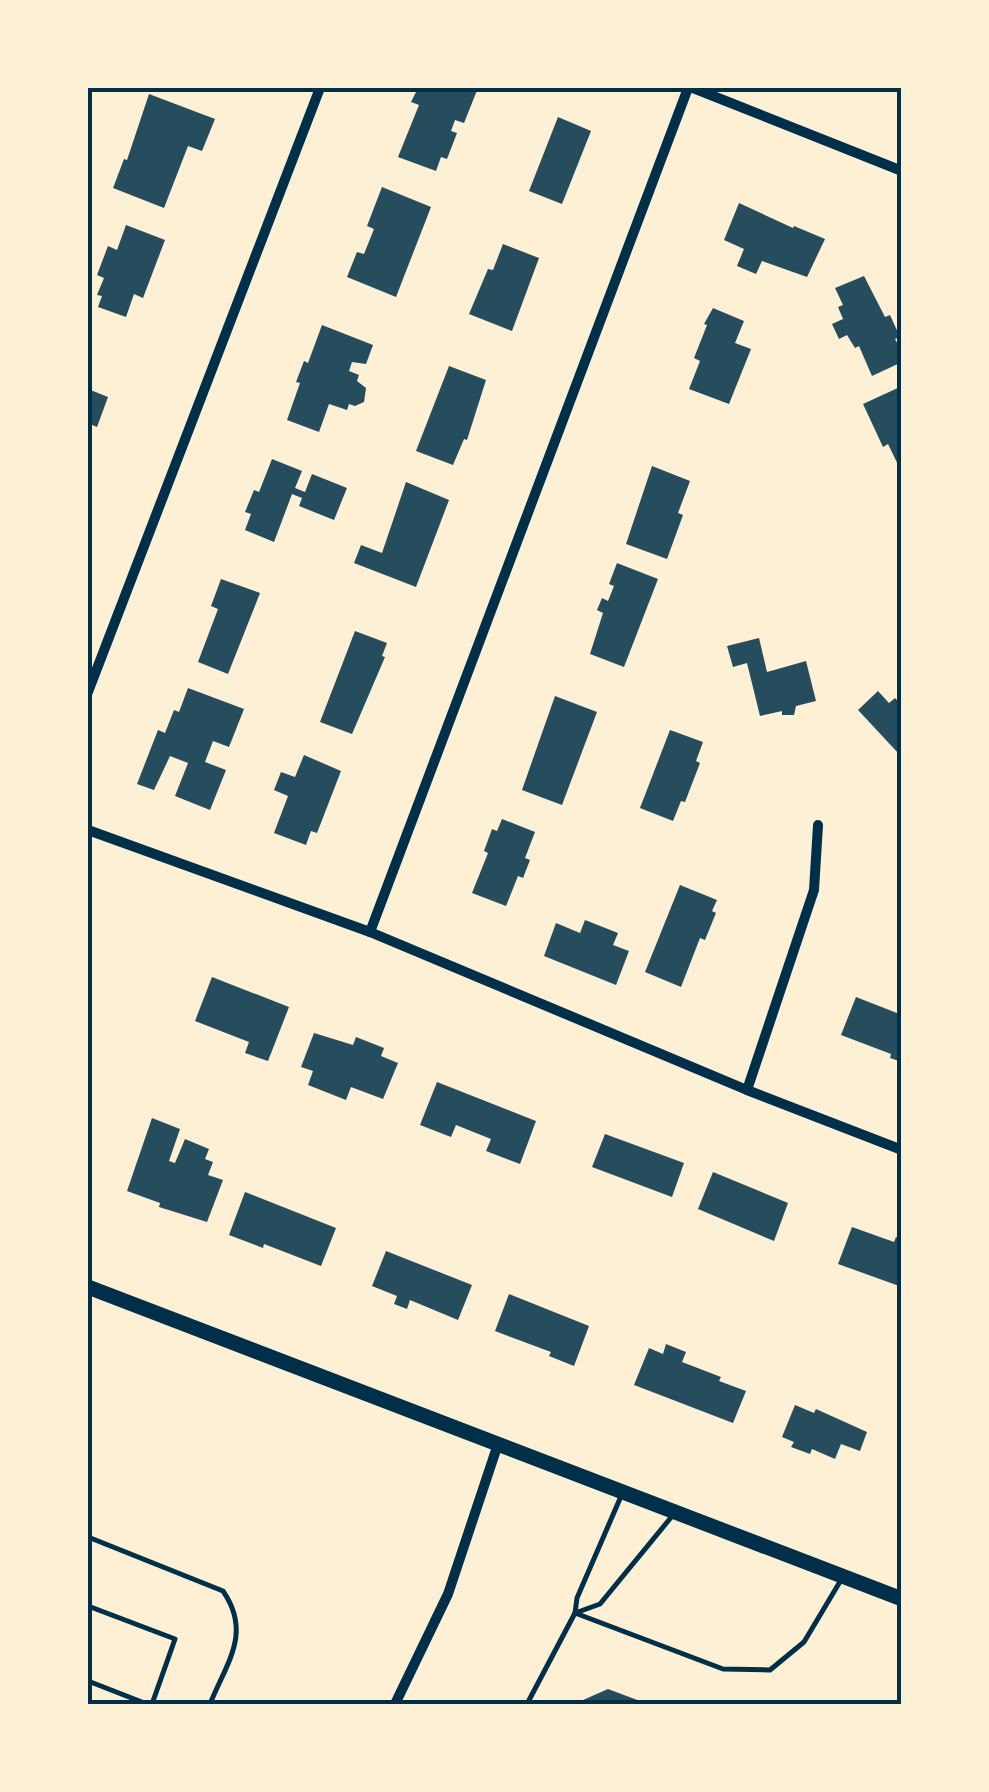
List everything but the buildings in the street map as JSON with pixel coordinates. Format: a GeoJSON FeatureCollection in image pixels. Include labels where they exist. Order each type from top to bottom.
{"type":"FeatureCollection","features":[{"type":"Feature","properties":{"kind":"main road"},"geometry":{"type":"LineString","coordinates":[[88,1287],[902,1599]]}},
{"type":"Feature","properties":{"kind":"street"},"geometry":{"type":"LineString","coordinates":[[88,692],[320,88]]}},
{"type":"Feature","properties":{"kind":"street"},"geometry":{"type":"LineString","coordinates":[[370,932],[691,88],[902,171]]}},
{"type":"Feature","properties":{"kind":"street"},"geometry":{"type":"LineString","coordinates":[[747,1090],[814,890],[818,825]]}},
{"type":"Feature","properties":{"kind":"street"},"geometry":{"type":"LineString","coordinates":[[88,830],[370,932],[747,1090],[902,1150]]}},
{"type":"Feature","properties":{"kind":"street"},"geometry":{"type":"LineString","coordinates":[[395,1704],[448,1594],[498,1444]]}},
{"type":"Feature","properties":{"kind":"lane"},"geometry":{"type":"LineString","coordinates":[[526,1704],[575,1614],[577,1598],[623,1492]]}},
{"type":"Feature","properties":{"kind":"lane"},"geometry":{"type":"LineString","coordinates":[[575,1614],[600,1604],[675,1512]]}},
{"type":"Feature","properties":{"kind":"lane"},"geometry":{"type":"LineString","coordinates":[[88,1537],[223,1590],[235,1608],[239,1632],[210,1704]]}},
{"type":"Feature","properties":{"kind":"lane"},"geometry":{"type":"LineString","coordinates":[[575,1614],[722,1669],[770,1670],[804,1642],[844,1576]]}},
{"type":"Feature","properties":{"kind":"lane"},"geometry":{"type":"LineString","coordinates":[[88,1606],[175,1639],[149,1704],[88,1682]]}}]}
